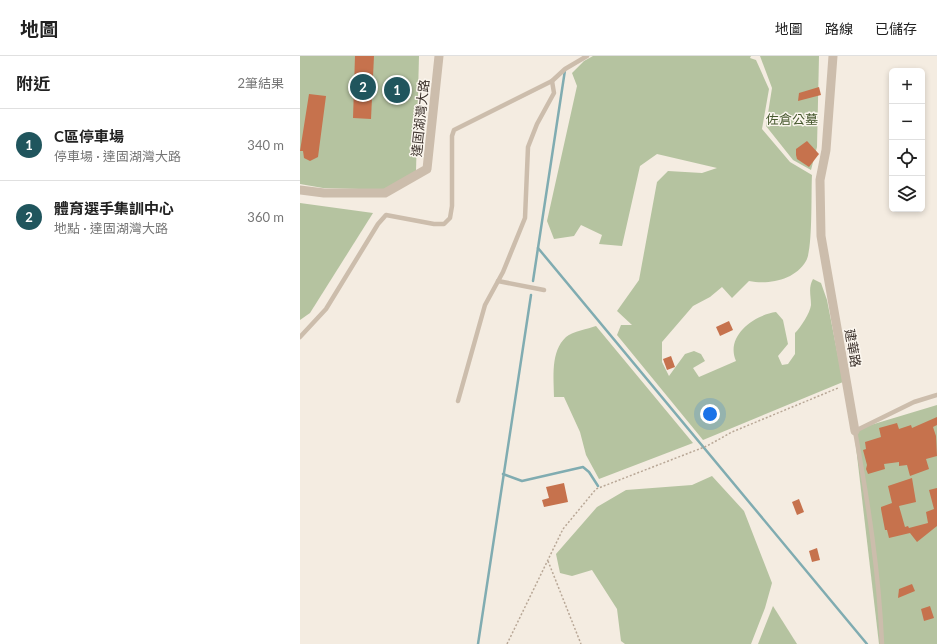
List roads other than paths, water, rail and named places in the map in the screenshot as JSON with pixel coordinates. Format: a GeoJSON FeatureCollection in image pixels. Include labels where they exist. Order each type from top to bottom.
{"type":"FeatureCollection","features":[{"type":"Feature","properties":{"kind":"street","name":"達固湖灣大路"},"geometry":{"type":"LineString","coordinates":[[300,190],[324,193],[385,193],[427,169],[439,56]]}},
{"type":"Feature","properties":{"kind":"street","name":"建華路"},"geometry":{"type":"LineString","coordinates":[[832,56],[826,150],[820,180],[821,236],[855,431]]}},
{"type":"Feature","properties":{"kind":"lane"},"geometry":{"type":"LineString","coordinates":[[300,337],[326,308],[378,224],[386,215],[434,224],[444,224],[450,218],[452,206],[452,136],[454,130],[552,81],[565,69],[587,56]]}},
{"type":"Feature","properties":{"kind":"lane"},"geometry":{"type":"LineString","coordinates":[[458,401],[485,305],[498,281],[525,218],[528,148],[537,124],[554,93],[552,81]]}},
{"type":"Feature","properties":{"kind":"lane"},"geometry":{"type":"LineString","coordinates":[[498,281],[544,290]]}},
{"type":"Feature","properties":{"kind":"lane"},"geometry":{"type":"LineString","coordinates":[[855,431],[914,402],[937,395]]}},
{"type":"Feature","properties":{"kind":"lane","name":"建華路"},"geometry":{"type":"LineString","coordinates":[[855,431],[875,552],[880,600],[882,644]]}},
{"type":"Feature","properties":{"kind":"waterway"},"geometry":{"type":"LineString","coordinates":[[533,281],[565,70]]}},
{"type":"Feature","properties":{"kind":"waterway"},"geometry":{"type":"LineString","coordinates":[[538,248],[867,644]]}},
{"type":"Feature","properties":{"kind":"waterway"},"geometry":{"type":"LineString","coordinates":[[478,644],[531,295]]}},
{"type":"Feature","properties":{"kind":"waterway"},"geometry":{"type":"LineString","coordinates":[[503,474],[522,481],[583,467],[589,472],[598,486]]}},
{"type":"Feature","properties":{"kind":"place","name":"體育選手集訓中心"},"geometry":{"type":"Point","coordinates":[363,87]}},
{"type":"Feature","properties":{"kind":"place","name":"C區停車場"},"geometry":{"type":"Point","coordinates":[397,90]}},
{"type":"Feature","properties":{"kind":"park label","name":"佐倉公墓"},"geometry":{"type":"Point","coordinates":[792,119]}}]}
